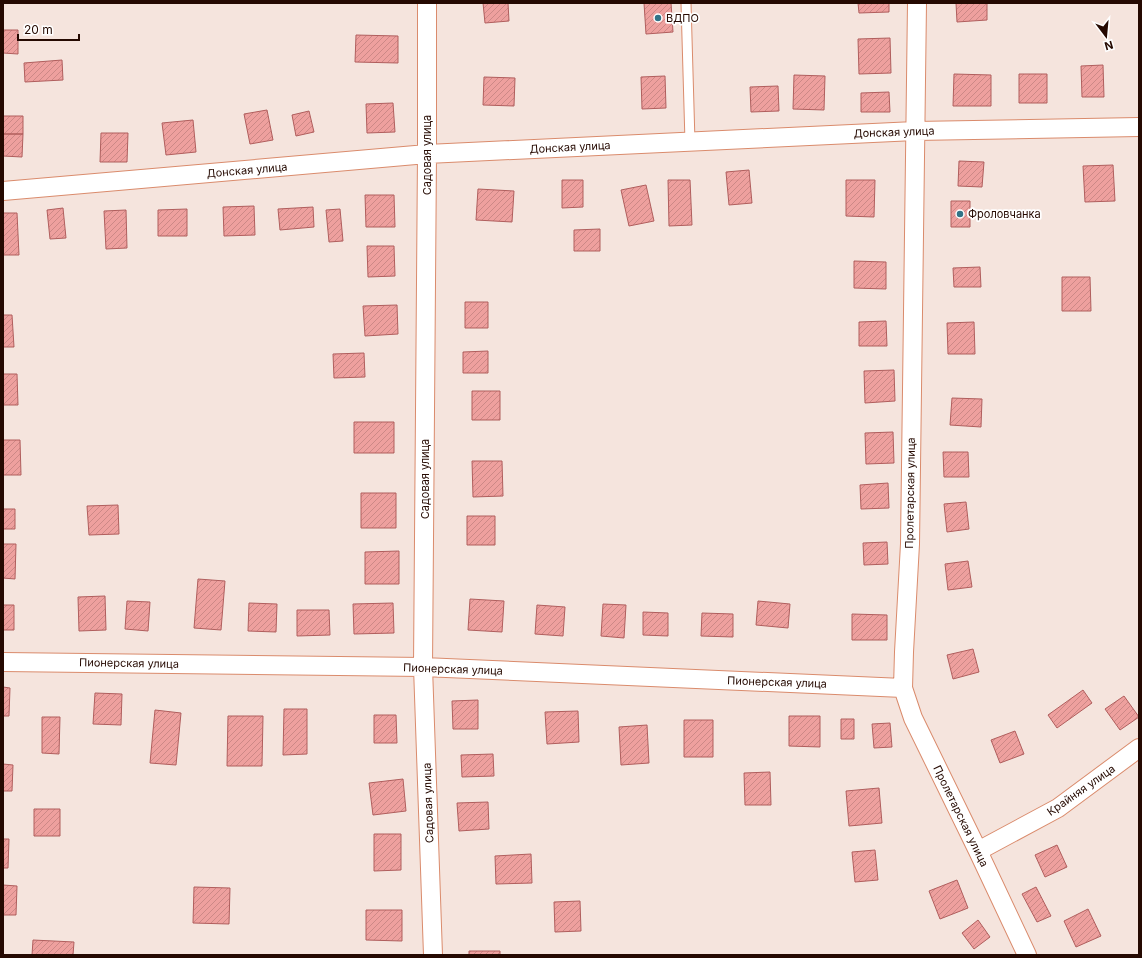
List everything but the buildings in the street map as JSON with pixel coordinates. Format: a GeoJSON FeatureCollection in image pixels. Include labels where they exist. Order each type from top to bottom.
{"type":"FeatureCollection","features":[{"type":"Feature","properties":{"kind":"street","name":"Садовая улица"},"geometry":{"type":"LineString","coordinates":[[427,3],[423,667],[433,955]]}},
{"type":"Feature","properties":{"kind":"street","name":"Пролетарская улица"},"geometry":{"type":"LineString","coordinates":[[917,3],[910,544],[903,688],[913,718],[1027,955]]}},
{"type":"Feature","properties":{"kind":"street","name":"Донская улица"},"geometry":{"type":"LineString","coordinates":[[3,191],[427,154],[915,131],[1139,127]]}},
{"type":"Feature","properties":{"kind":"street","name":"Пионерская улица"},"geometry":{"type":"LineString","coordinates":[[3,662],[423,667],[903,688]]}},
{"type":"Feature","properties":{"kind":"street","name":"Крайняя улица"},"geometry":{"type":"LineString","coordinates":[[978,851],[1058,808],[1139,748]]}},
{"type":"Feature","properties":{"kind":"lane"},"geometry":{"type":"LineString","coordinates":[[686,3],[690,142]]}},
{"type":"Feature","properties":{"kind":"place","name":"ВДПО"},"geometry":{"type":"Point","coordinates":[658,18]}},
{"type":"Feature","properties":{"kind":"place","name":"Фроловчанка"},"geometry":{"type":"Point","coordinates":[960,214]}}]}
